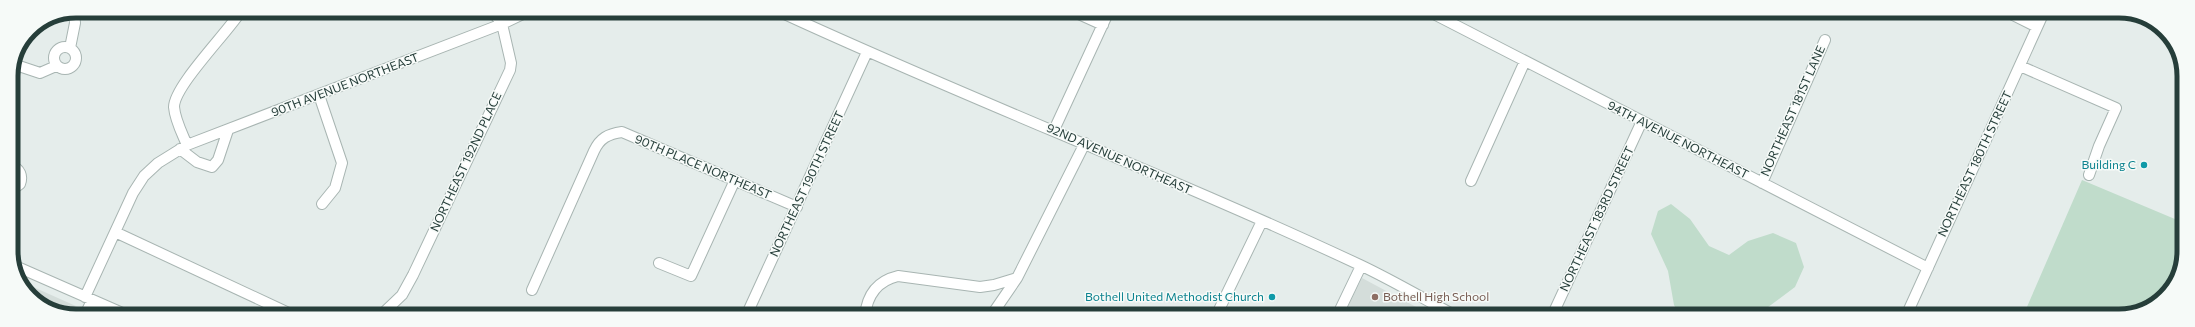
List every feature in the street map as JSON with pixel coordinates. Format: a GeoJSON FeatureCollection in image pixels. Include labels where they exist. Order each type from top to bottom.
{"type":"FeatureCollection","features":[{"type":"Feature","properties":{"kind":"street"},"geometry":{"type":"LineString","coordinates":[[70,48],[75,18]]}},
{"type":"Feature","properties":{"kind":"street"},"geometry":{"type":"LineString","coordinates":[[228,130],[218,160],[212,167],[197,162],[184,147],[174,106],[176,97],[185,82],[236,18]]}},
{"type":"Feature","properties":{"kind":"street"},"geometry":{"type":"LineString","coordinates":[[497,18],[502,24],[514,18]]}},
{"type":"Feature","properties":{"kind":"street","name":"92ND AVENUE NORTHEAST"},"geometry":{"type":"LineString","coordinates":[[793,18],[867,52],[1085,143],[1262,221],[1361,266],[1443,309]]}},
{"type":"Feature","properties":{"kind":"street"},"geometry":{"type":"LineString","coordinates":[[1088,18],[1103,25]]}},
{"type":"Feature","properties":{"kind":"street"},"geometry":{"type":"LineString","coordinates":[[1054,130],[1106,18]]}},
{"type":"Feature","properties":{"kind":"street","name":"94TH AVENUE NORTHEAST"},"geometry":{"type":"LineString","coordinates":[[1442,18],[1928,268]]}},
{"type":"Feature","properties":{"kind":"street"},"geometry":{"type":"LineString","coordinates":[[2018,18],[2037,27]]}},
{"type":"Feature","properties":{"kind":"street","name":"NORTHEAST 180TH STREET"},"geometry":{"type":"LineString","coordinates":[[1909,309],[1987,141],[2041,18]]}},
{"type":"Feature","properties":{"kind":"street","name":"90TH AVENUE NORTHEAST"},"geometry":{"type":"LineString","coordinates":[[87,309],[89,299],[115,232],[133,193],[144,176],[158,163],[184,147],[502,24]]}},
{"type":"Feature","properties":{"kind":"street","name":"NORTHEAST 192ND PLACE"},"geometry":{"type":"LineString","coordinates":[[387,309],[402,295],[413,275],[510,70],[511,62],[502,24]]}},
{"type":"Feature","properties":{"kind":"street","name":"NORTHEAST 181ST LANE"},"geometry":{"type":"LineString","coordinates":[[1762,182],[1825,40]]}},
{"type":"Feature","properties":{"kind":"street"},"geometry":{"type":"LineString","coordinates":[[61,47],[70,48],[76,54],[75,63],[68,69],[64,70],[56,66],[54,62],[54,53],[61,47]]}},
{"type":"Feature","properties":{"kind":"street","name":"NORTHEAST 190TH STREET"},"geometry":{"type":"LineString","coordinates":[[749,309],[867,52]]}},
{"type":"Feature","properties":{"kind":"street"},"geometry":{"type":"LineString","coordinates":[[1471,180],[1525,61]]}},
{"type":"Feature","properties":{"kind":"street"},"geometry":{"type":"LineString","coordinates":[[19,66],[40,73],[56,66]]}},
{"type":"Feature","properties":{"kind":"street"},"geometry":{"type":"LineString","coordinates":[[2020,66],[2116,108],[2099,146],[2089,175]]}},
{"type":"Feature","properties":{"kind":"street"},"geometry":{"type":"LineString","coordinates":[[319,95],[342,163],[335,188],[322,204]]}},
{"type":"Feature","properties":{"kind":"street","name":"NORTHEAST 183RD STREET"},"geometry":{"type":"LineString","coordinates":[[1555,309],[1642,121]]}},
{"type":"Feature","properties":{"kind":"street","name":"90TH PLACE NORTHEAST"},"geometry":{"type":"LineString","coordinates":[[532,290],[594,150],[598,143],[609,134],[622,132],[796,207]]}},
{"type":"Feature","properties":{"kind":"street"},"geometry":{"type":"LineString","coordinates":[[996,309],[1017,278],[1085,143]]}},
{"type":"Feature","properties":{"kind":"street"},"geometry":{"type":"LineString","coordinates":[[18,170],[21,176],[20,184],[18,186]]}},
{"type":"Feature","properties":{"kind":"street"},"geometry":{"type":"LineString","coordinates":[[659,263],[691,276],[735,180]]}},
{"type":"Feature","properties":{"kind":"street"},"geometry":{"type":"LineString","coordinates":[[1219,309],[1262,221]]}},
{"type":"Feature","properties":{"kind":"street"},"geometry":{"type":"LineString","coordinates":[[115,232],[280,309]]}},
{"type":"Feature","properties":{"kind":"street"},"geometry":{"type":"LineString","coordinates":[[1340,309],[1361,266]]}},
{"type":"Feature","properties":{"kind":"street"},"geometry":{"type":"LineString","coordinates":[[21,268],[111,309]]}},
{"type":"Feature","properties":{"kind":"street"},"geometry":{"type":"LineString","coordinates":[[867,309],[870,294],[878,284],[887,278],[898,276],[980,287],[994,285],[1017,278]]}},
{"type":"Feature","properties":{"kind":"shaded area","name":"Bothell High School"},"geometry":{"type":"Polygon","coordinates":[[[1362,278],[1420,309],[1346,309],[1362,278]]]}},
{"type":"Feature","properties":{"kind":"shaded area"},"geometry":{"type":"Polygon","coordinates":[[[30,285],[83,309],[69,309],[50,303],[35,292],[30,285]]]}},
{"type":"Feature","properties":{"kind":"green space"},"geometry":{"type":"Polygon","coordinates":[[[2082,180],[2177,220],[2177,258],[2174,270],[2165,286],[2157,295],[2148,301],[2138,306],[2119,309],[2026,309],[2082,180]]]}},
{"type":"Feature","properties":{"kind":"green space"},"geometry":{"type":"Polygon","coordinates":[[[1671,204],[1690,219],[1709,246],[1729,255],[1748,241],[1773,233],[1796,243],[1804,267],[1795,287],[1765,309],[1676,309],[1674,305],[1668,271],[1651,234],[1658,211],[1671,204]]]}},
{"type":"Feature","properties":{"kind":"place","name":"Building C"},"geometry":{"type":"Point","coordinates":[2144,165]}},
{"type":"Feature","properties":{"kind":"place","name":"Bothell United Methodist Church"},"geometry":{"type":"Point","coordinates":[1272,297]}},
{"type":"Feature","properties":{"kind":"place","name":"Bothell High School"},"geometry":{"type":"Point","coordinates":[1375,297]}}]}
